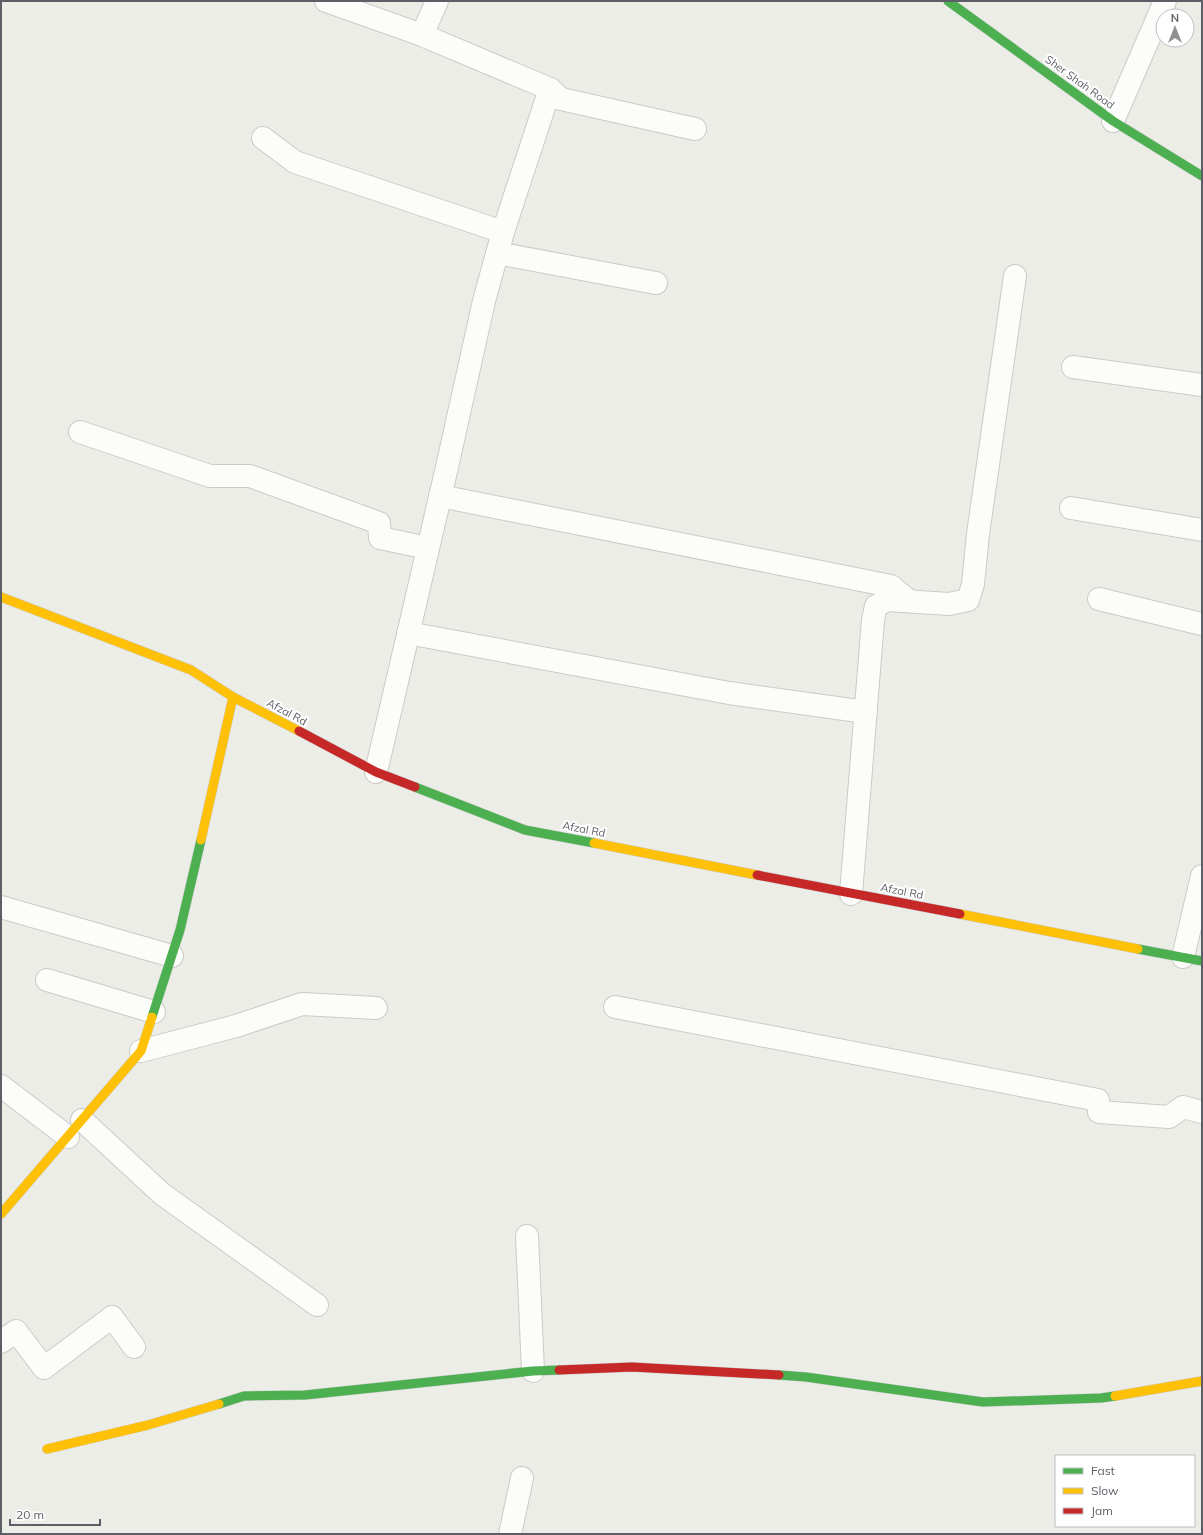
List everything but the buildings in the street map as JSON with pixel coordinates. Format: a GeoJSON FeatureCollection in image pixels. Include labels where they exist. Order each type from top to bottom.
{"type":"FeatureCollection","features":[{"type":"Feature","properties":{"kind":"street"},"geometry":{"type":"LineString","coordinates":[[326,1],[422,35],[550,89],[561,99],[695,129]]}},
{"type":"Feature","properties":{"kind":"street"},"geometry":{"type":"LineString","coordinates":[[422,35],[438,1]]}},
{"type":"Feature","properties":{"kind":"street","name":"Sher Shah Road"},"geometry":{"type":"LineString","coordinates":[[948,1],[1113,121],[1202,176]]}},
{"type":"Feature","properties":{"kind":"street"},"geometry":{"type":"LineString","coordinates":[[1113,121],[1165,1]]}},
{"type":"Feature","properties":{"kind":"street"},"geometry":{"type":"LineString","coordinates":[[376,772],[484,301],[503,232],[550,89]]}},
{"type":"Feature","properties":{"kind":"street"},"geometry":{"type":"LineString","coordinates":[[263,138],[295,162],[503,232]]}},
{"type":"Feature","properties":{"kind":"street"},"geometry":{"type":"LineString","coordinates":[[497,253],[656,283]]}},
{"type":"Feature","properties":{"kind":"street"},"geometry":{"type":"LineString","coordinates":[[851,894],[873,620],[876,606],[888,600],[949,604],[968,600],[972,584],[1015,276]]}},
{"type":"Feature","properties":{"kind":"street"},"geometry":{"type":"LineString","coordinates":[[1073,367],[1202,385]]}},
{"type":"Feature","properties":{"kind":"street"},"geometry":{"type":"LineString","coordinates":[[80,432],[210,476],[250,476],[379,523],[380,538],[428,548]]}},
{"type":"Feature","properties":{"kind":"street"},"geometry":{"type":"LineString","coordinates":[[440,496],[891,586],[909,601]]}},
{"type":"Feature","properties":{"kind":"street"},"geometry":{"type":"LineString","coordinates":[[1071,508],[1202,530]]}},
{"type":"Feature","properties":{"kind":"street","name":"Afzal Rd"},"geometry":{"type":"LineString","coordinates":[[1,597],[191,670],[234,697],[376,772],[525,830],[1193,959]]}},
{"type":"Feature","properties":{"kind":"street"},"geometry":{"type":"LineString","coordinates":[[1099,599],[1202,624]]}},
{"type":"Feature","properties":{"kind":"street"},"geometry":{"type":"LineString","coordinates":[[408,633],[729,693],[866,712]]}},
{"type":"Feature","properties":{"kind":"street"},"geometry":{"type":"LineString","coordinates":[[1,1214],[142,1051],[180,930],[234,697]]}},
{"type":"Feature","properties":{"kind":"street"},"geometry":{"type":"LineString","coordinates":[[1193,959],[1202,876]]}},
{"type":"Feature","properties":{"kind":"street"},"geometry":{"type":"LineString","coordinates":[[1,908],[172,956]]}},
{"type":"Feature","properties":{"kind":"street"},"geometry":{"type":"LineString","coordinates":[[47,980],[154,1012]]}},
{"type":"Feature","properties":{"kind":"street"},"geometry":{"type":"LineString","coordinates":[[142,1051],[236,1026],[302,1004],[376,1008]]}},
{"type":"Feature","properties":{"kind":"street"},"geometry":{"type":"LineString","coordinates":[[615,1007],[1098,1100],[1099,1112],[1169,1117],[1183,1107],[1202,1112]]}},
{"type":"Feature","properties":{"kind":"street"},"geometry":{"type":"LineString","coordinates":[[1,1086],[68,1137]]}},
{"type":"Feature","properties":{"kind":"street"},"geometry":{"type":"LineString","coordinates":[[82,1120],[162,1194],[317,1304]]}},
{"type":"Feature","properties":{"kind":"street"},"geometry":{"type":"LineString","coordinates":[[527,1236],[534,1370]]}},
{"type":"Feature","properties":{"kind":"street"},"geometry":{"type":"LineString","coordinates":[[1,1342],[16,1330],[44,1368],[112,1316],[134,1346]]}},
{"type":"Feature","properties":{"kind":"street"},"geometry":{"type":"LineString","coordinates":[[47,1449],[148,1425],[244,1396],[305,1394],[534,1370],[632,1367],[806,1377],[983,1402],[1100,1398],[1202,1381]]}},
{"type":"Feature","properties":{"kind":"street"},"geometry":{"type":"LineString","coordinates":[[510,1534],[522,1478]]}},
{"type":"Feature","properties":{"kind":"traffic: fast"},"geometry":{"type":"LineString","coordinates":[[948,1],[1113,121],[1202,176]]}},
{"type":"Feature","properties":{"kind":"traffic: fast"},"geometry":{"type":"LineString","coordinates":[[415,787],[525,830],[594,843]]}},
{"type":"Feature","properties":{"kind":"traffic: fast"},"geometry":{"type":"LineString","coordinates":[[152,1017],[180,930],[201,840]]}},
{"type":"Feature","properties":{"kind":"traffic: fast"},"geometry":{"type":"LineString","coordinates":[[1138,949],[1202,961]]}},
{"type":"Feature","properties":{"kind":"traffic: fast"},"geometry":{"type":"LineString","coordinates":[[219,1404],[244,1396],[305,1395],[533,1371],[559,1370]]}},
{"type":"Feature","properties":{"kind":"traffic: fast"},"geometry":{"type":"LineString","coordinates":[[779,1375],[806,1377],[983,1402],[1101,1398],[1115,1396]]}},
{"type":"Feature","properties":{"kind":"traffic: slow"},"geometry":{"type":"LineString","coordinates":[[1,597],[191,670],[233,697],[299,731]]}},
{"type":"Feature","properties":{"kind":"traffic: slow"},"geometry":{"type":"LineString","coordinates":[[201,840],[233,697]]}},
{"type":"Feature","properties":{"kind":"traffic: slow"},"geometry":{"type":"LineString","coordinates":[[594,843],[757,875]]}},
{"type":"Feature","properties":{"kind":"traffic: slow"},"geometry":{"type":"LineString","coordinates":[[960,914],[1138,949]]}},
{"type":"Feature","properties":{"kind":"traffic: slow"},"geometry":{"type":"LineString","coordinates":[[1,1214],[141,1051],[152,1017]]}},
{"type":"Feature","properties":{"kind":"traffic: slow"},"geometry":{"type":"LineString","coordinates":[[1115,1396],[1202,1381]]}},
{"type":"Feature","properties":{"kind":"traffic: slow"},"geometry":{"type":"LineString","coordinates":[[47,1449],[148,1425],[219,1404]]}},
{"type":"Feature","properties":{"kind":"traffic: jam"},"geometry":{"type":"LineString","coordinates":[[299,731],[376,772],[415,787]]}},
{"type":"Feature","properties":{"kind":"traffic: jam"},"geometry":{"type":"LineString","coordinates":[[757,875],[960,914]]}},
{"type":"Feature","properties":{"kind":"traffic: jam"},"geometry":{"type":"LineString","coordinates":[[559,1370],[632,1367],[779,1375]]}}]}
